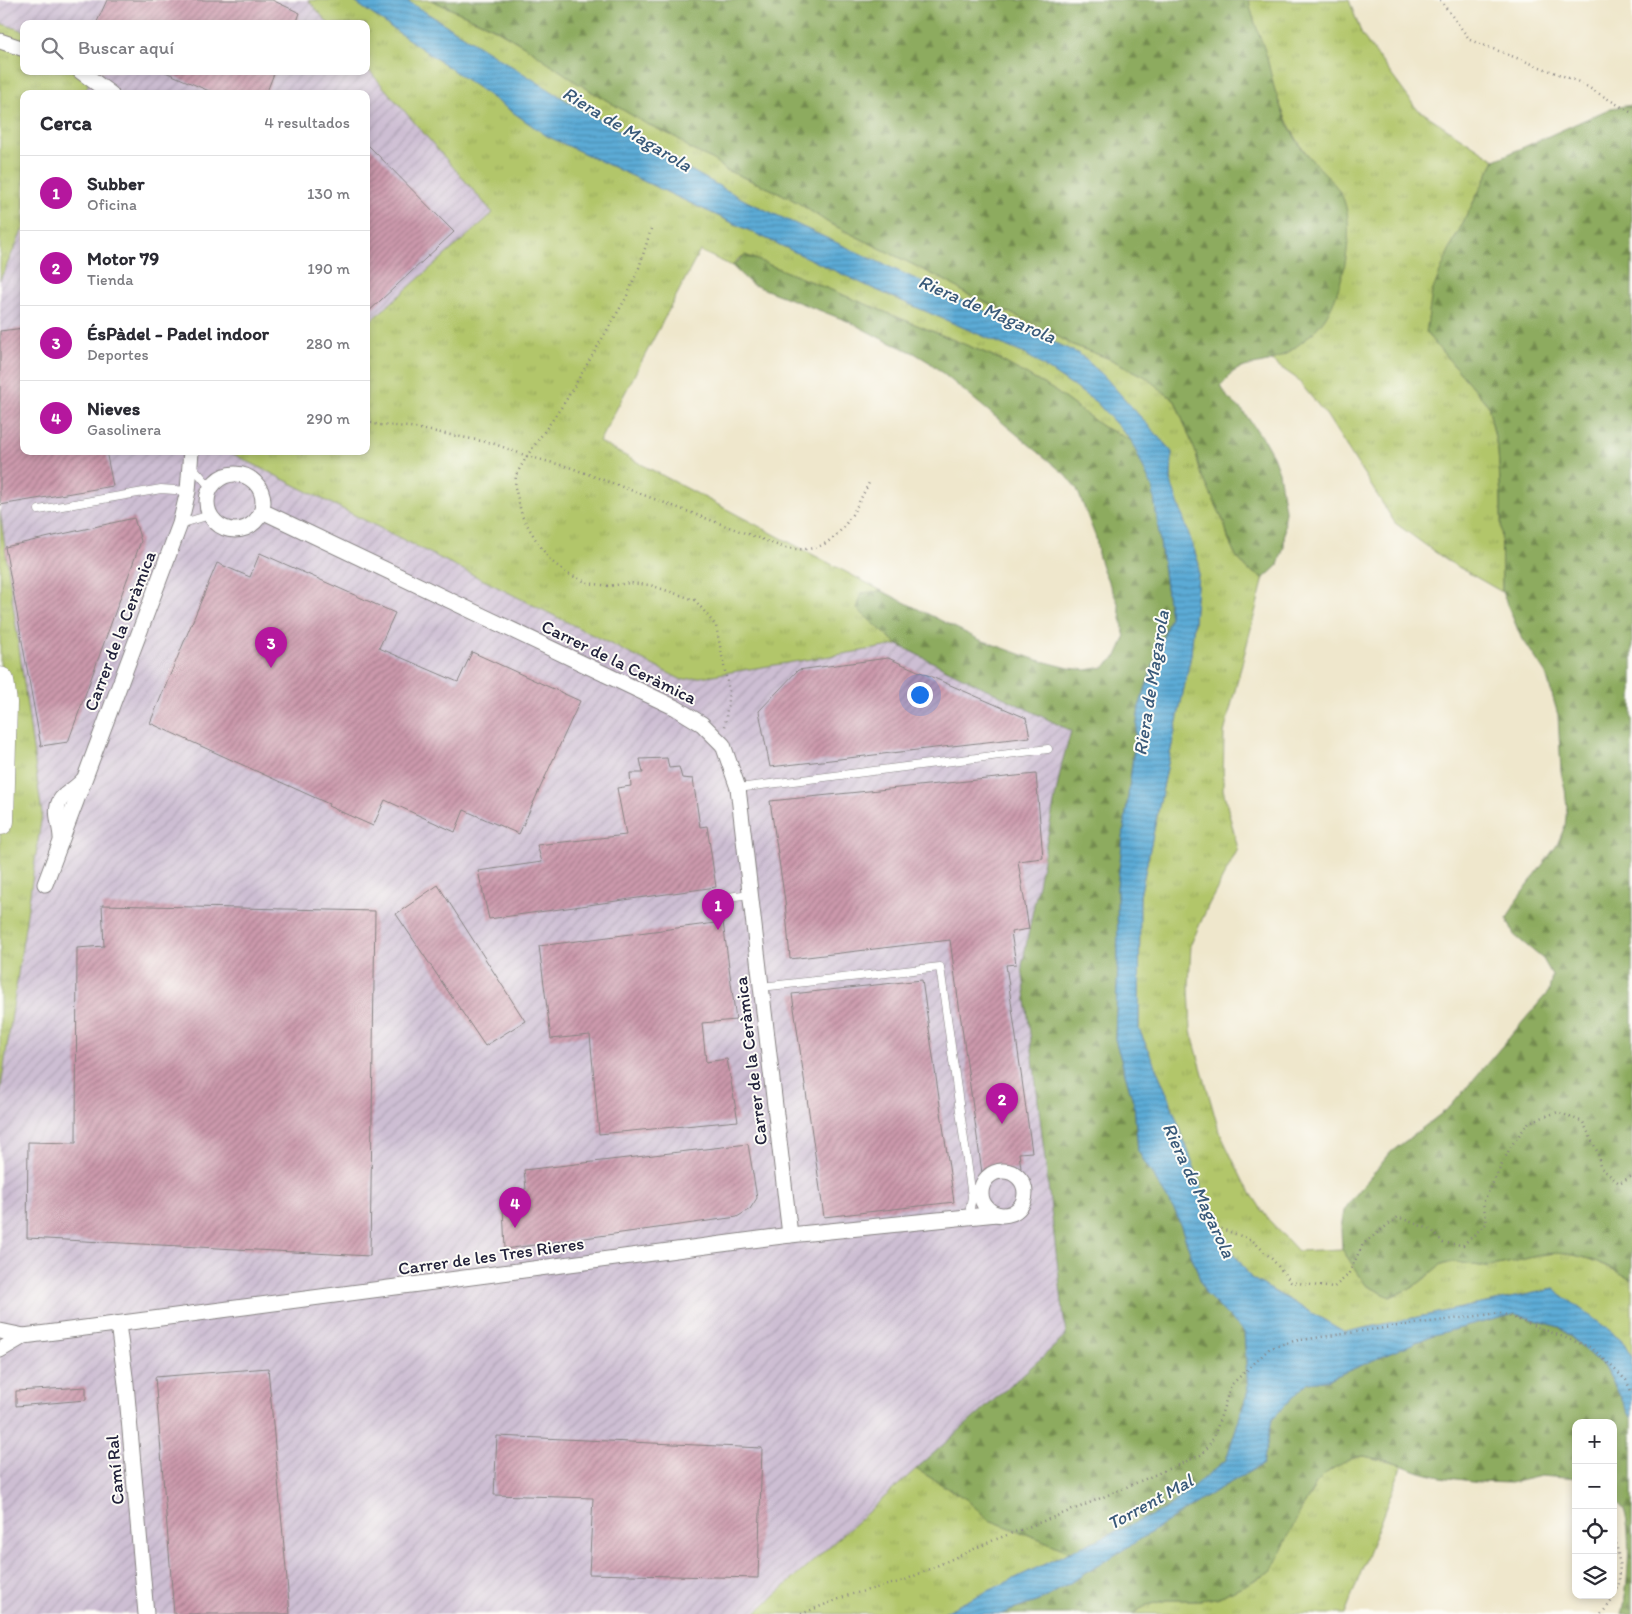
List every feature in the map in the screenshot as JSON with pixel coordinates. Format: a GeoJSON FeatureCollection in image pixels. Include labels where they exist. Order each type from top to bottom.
{"type":"FeatureCollection","features":[{"type":"Feature","properties":{"kind":"highway"},"geometry":{"type":"LineString","coordinates":[[0,681],[3,702],[0,821]]}},
{"type":"Feature","properties":{"kind":"street"},"geometry":{"type":"LineString","coordinates":[[0,41],[20,48]]}},
{"type":"Feature","properties":{"kind":"street"},"geometry":{"type":"LineString","coordinates":[[85,75],[106,90]]}},
{"type":"Feature","properties":{"kind":"street","name":"Carrer de la Ceràmica"},"geometry":{"type":"LineString","coordinates":[[45,884],[180,524],[188,491],[191,458]]}},
{"type":"Feature","properties":{"kind":"street"},"geometry":{"type":"LineString","coordinates":[[233,473],[251,478],[262,493],[262,511],[250,526],[242,530],[223,528],[215,523],[210,516],[206,501],[210,487],[224,475],[233,473]]}},
{"type":"Feature","properties":{"kind":"street","name":"Carrer de la Ceràmica"},"geometry":{"type":"LineString","coordinates":[[262,511],[676,708],[702,724],[723,745],[738,788],[790,1235]]}},
{"type":"Feature","properties":{"kind":"street","name":"Carrer de les Tres Rieres"},"geometry":{"type":"LineString","coordinates":[[0,1331],[24,1336],[967,1213],[1004,1215],[1017,1210],[1022,1204],[1024,1189],[1017,1177],[1004,1172],[990,1176],[982,1188],[981,1195],[967,1213]]}},
{"type":"Feature","properties":{"kind":"street"},"geometry":{"type":"LineString","coordinates":[[981,1195],[986,1207],[997,1214]]}},
{"type":"Feature","properties":{"kind":"street","name":"Camí Ral"},"geometry":{"type":"LineString","coordinates":[[118,1324],[126,1384],[146,1614]]}},
{"type":"Feature","properties":{"kind":"street","name":"Carrer de les Tres Rieres"},"geometry":{"type":"LineString","coordinates":[[0,1350],[24,1336]]}},
{"type":"Feature","properties":{"kind":"lane"},"geometry":{"type":"LineString","coordinates":[[191,458],[210,487]]}},
{"type":"Feature","properties":{"kind":"lane"},"geometry":{"type":"LineString","coordinates":[[39,510],[161,489],[188,491]]}},
{"type":"Feature","properties":{"kind":"lane"},"geometry":{"type":"LineString","coordinates":[[180,524],[210,516]]}},
{"type":"Feature","properties":{"kind":"lane"},"geometry":{"type":"LineString","coordinates":[[738,788],[1048,749]]}},
{"type":"Feature","properties":{"kind":"lane"},"geometry":{"type":"LineString","coordinates":[[728,897],[750,894]]}},
{"type":"Feature","properties":{"kind":"lane"},"geometry":{"type":"LineString","coordinates":[[761,987],[940,968],[972,1197],[967,1213]]}},
{"type":"Feature","properties":{"kind":"path"},"geometry":{"type":"LineString","coordinates":[[1440,0],[1470,40],[1579,82],[1632,113]]}},
{"type":"Feature","properties":{"kind":"path"},"geometry":{"type":"LineString","coordinates":[[651,230],[639,268],[626,298],[565,402],[527,456],[516,475],[515,487],[522,516],[550,560],[568,574],[588,583],[608,586],[630,583],[650,585],[695,600],[716,626],[729,691],[723,745]]}},
{"type":"Feature","properties":{"kind":"path"},"geometry":{"type":"LineString","coordinates":[[370,422],[379,425],[410,427],[492,443],[527,456],[569,467],[785,548],[806,550],[824,544],[845,526],[869,483]]}},
{"type":"Feature","properties":{"kind":"path"},"geometry":{"type":"LineString","coordinates":[[1216,1227],[1252,1240],[1273,1260],[1291,1282],[1333,1288],[1348,1275],[1363,1244],[1398,1216],[1432,1230],[1444,1243],[1463,1245],[1487,1223],[1483,1203],[1511,1146],[1528,1122],[1558,1112],[1583,1122],[1598,1153],[1600,1168],[1618,1183],[1632,1176]]}},
{"type":"Feature","properties":{"kind":"path"},"geometry":{"type":"LineString","coordinates":[[801,1614],[849,1595],[903,1581],[994,1540],[1080,1507],[1203,1454],[1214,1437],[1231,1385],[1270,1348],[1294,1341],[1501,1313],[1592,1348],[1626,1380],[1632,1393]]}},
{"type":"Feature","properties":{"kind":"path"},"geometry":{"type":"LineString","coordinates":[[1601,1614],[1612,1600],[1619,1586],[1617,1554]]}},
{"type":"Feature","properties":{"kind":"shaded area"},"geometry":{"type":"Polygon","coordinates":[[[0,0],[308,0],[326,20],[20,20],[20,30],[0,23],[0,0]]]}},
{"type":"Feature","properties":{"kind":"shaded area"},"geometry":{"type":"Polygon","coordinates":[[[370,72],[493,213],[370,321],[370,90],[86,90],[92,75],[370,75],[370,72]]]}},
{"type":"Feature","properties":{"kind":"shaded area"},"geometry":{"type":"Polygon","coordinates":[[[20,236],[20,455],[235,455],[682,680],[898,645],[1071,731],[1062,763],[1022,966],[1066,1336],[753,1614],[0,1614],[0,1094],[42,814],[0,511],[0,280],[20,236]]]}},
{"type":"Feature","properties":{"kind":"green space"},"geometry":{"type":"Polygon","coordinates":[[[308,0],[352,0],[547,136],[874,289],[1027,355],[1096,402],[1131,440],[1103,427],[1052,389],[993,356],[745,255],[732,266],[700,251],[599,442],[882,591],[862,593],[886,634],[898,645],[682,680],[235,455],[370,455],[370,321],[493,213],[370,72],[370,20],[326,20],[308,0]]]}},
{"type":"Feature","properties":{"kind":"green space"},"geometry":{"type":"Polygon","coordinates":[[[406,0],[431,0],[493,28],[529,49],[579,84],[645,123],[677,138],[692,150],[712,159],[726,170],[780,193],[827,222],[948,282],[965,293],[1037,325],[1073,345],[1110,359],[1144,376],[1175,401],[1196,453],[1200,471],[1224,522],[1229,541],[1236,556],[1248,570],[1264,578],[1224,733],[1223,789],[1238,849],[1209,904],[1191,944],[1189,986],[1191,1031],[1219,1131],[1243,1181],[1268,1219],[1298,1251],[1342,1249],[1366,1285],[1390,1297],[1416,1284],[1439,1266],[1450,1262],[1486,1266],[1557,1253],[1591,1260],[1623,1274],[1632,1280],[1632,1358],[1621,1339],[1554,1289],[1345,1332],[1251,1278],[1216,1227],[1168,1096],[1139,1029],[1140,896],[1191,655],[1199,564],[1171,482],[1172,452],[1103,375],[1079,354],[748,202],[580,109],[406,0]]]}},
{"type":"Feature","properties":{"kind":"green space"},"geometry":{"type":"Polygon","coordinates":[[[431,0],[1249,0],[1276,93],[1286,120],[1301,147],[1341,194],[1346,207],[1348,222],[1346,257],[1342,275],[1332,306],[1325,318],[1302,342],[1287,353],[1268,362],[1247,366],[1233,372],[1221,386],[1228,398],[1242,410],[1264,440],[1279,472],[1285,510],[1284,547],[1278,565],[1264,578],[1248,570],[1236,556],[1229,541],[1224,522],[1200,471],[1196,453],[1175,401],[1144,376],[1110,359],[1073,345],[1037,325],[965,293],[948,282],[827,222],[780,193],[726,170],[712,159],[692,150],[677,138],[645,123],[579,84],[529,49],[494,28],[431,0]]]}},
{"type":"Feature","properties":{"kind":"green space"},"geometry":{"type":"Polygon","coordinates":[[[1249,0],[1349,0],[1362,35],[1416,108],[1495,160],[1450,248],[1426,333],[1488,405],[1498,451],[1501,498],[1502,592],[1446,560],[1395,523],[1327,416],[1296,378],[1271,361],[1288,353],[1314,332],[1330,180],[1303,149],[1284,115],[1274,89],[1249,0]]]}},
{"type":"Feature","properties":{"kind":"green space"},"geometry":{"type":"Polygon","coordinates":[[[0,23],[20,30],[20,75],[92,75],[86,90],[20,90],[20,236],[0,280],[0,23]]]}},
{"type":"Feature","properties":{"kind":"green space"},"geometry":{"type":"Polygon","coordinates":[[[1632,105],[1632,1280],[1613,1269],[1591,1260],[1557,1253],[1494,1265],[1481,1266],[1455,1262],[1445,1263],[1416,1284],[1390,1297],[1366,1285],[1342,1249],[1341,1229],[1344,1211],[1391,1152],[1450,1107],[1549,991],[1552,975],[1543,959],[1514,935],[1507,919],[1516,901],[1557,845],[1565,826],[1567,807],[1561,772],[1558,715],[1546,674],[1520,635],[1502,592],[1501,498],[1498,451],[1488,405],[1426,333],[1432,292],[1450,248],[1495,160],[1611,108],[1632,105]]]}},
{"type":"Feature","properties":{"kind":"green space"},"geometry":{"type":"Polygon","coordinates":[[[745,255],[993,356],[1052,389],[1103,427],[1131,440],[1153,489],[1170,617],[1139,707],[1117,887],[1118,962],[1115,1039],[1134,1104],[1138,1151],[1176,1213],[1205,1293],[1244,1332],[1248,1391],[1226,1460],[1164,1510],[1070,1552],[989,1520],[966,1499],[916,1469],[1066,1336],[1022,966],[1062,763],[1071,731],[898,645],[857,609],[862,593],[882,591],[978,639],[1034,659],[1069,668],[1086,670],[1104,667],[1117,656],[1125,638],[1118,603],[1103,570],[1096,538],[1077,489],[1066,475],[929,362],[850,322],[751,284],[732,266],[745,255]]]}},
{"type":"Feature","properties":{"kind":"green space"},"geometry":{"type":"Polygon","coordinates":[[[0,511],[42,814],[0,1094],[0,511]]]}},
{"type":"Feature","properties":{"kind":"green space"},"geometry":{"type":"Polygon","coordinates":[[[1515,1314],[1559,1327],[1605,1367],[1632,1419],[1632,1614],[1621,1614],[1627,1577],[1628,1532],[1624,1510],[1617,1502],[1617,1419],[1572,1419],[1572,1479],[1541,1476],[1511,1483],[1480,1482],[1440,1477],[1392,1462],[1364,1456],[1355,1457],[1330,1470],[1316,1484],[1272,1570],[1217,1598],[1167,1600],[1147,1605],[1132,1614],[1001,1614],[1044,1599],[1217,1490],[1263,1464],[1272,1419],[1308,1382],[1329,1379],[1433,1335],[1515,1314]]]}},
{"type":"Feature","properties":{"kind":"green space"},"geometry":{"type":"Polygon","coordinates":[[[1364,1456],[1402,1465],[1345,1614],[1132,1614],[1147,1605],[1167,1600],[1217,1598],[1263,1576],[1316,1484],[1337,1465],[1350,1459],[1364,1456]]]}},
{"type":"Feature","properties":{"kind":"green space"},"geometry":{"type":"Polygon","coordinates":[[[916,1469],[966,1499],[989,1520],[1070,1552],[940,1614],[754,1614],[916,1469]]]}},
{"type":"Feature","properties":{"kind":"water","name":"Riera de Magarola"},"geometry":{"type":"Polygon","coordinates":[[[352,0],[406,0],[580,109],[748,202],[1079,354],[1103,375],[1172,452],[1171,482],[1199,564],[1191,655],[1140,896],[1139,1029],[1168,1096],[1216,1227],[1251,1278],[1345,1332],[1554,1289],[1621,1339],[1632,1358],[1632,1419],[1605,1367],[1560,1327],[1515,1314],[1433,1335],[1329,1379],[1308,1382],[1272,1419],[1263,1464],[1217,1490],[1044,1599],[1001,1614],[940,1614],[1164,1510],[1226,1460],[1248,1391],[1244,1332],[1205,1293],[1176,1213],[1138,1151],[1134,1104],[1115,1039],[1118,962],[1117,887],[1139,707],[1170,617],[1153,489],[1131,440],[1096,402],[1027,355],[874,289],[547,136],[352,0]]]}},
{"type":"Feature","properties":{"kind":"building"},"geometry":{"type":"Polygon","coordinates":[[[107,0],[272,0],[300,13],[297,20],[98,20],[107,0]]]}},
{"type":"Feature","properties":{"kind":"building"},"geometry":{"type":"Polygon","coordinates":[[[172,75],[273,75],[268,90],[207,90],[172,75]]]}},
{"type":"Feature","properties":{"kind":"building"},"geometry":{"type":"Polygon","coordinates":[[[370,147],[454,232],[370,310],[370,147]]]}},
{"type":"Feature","properties":{"kind":"building"},"geometry":{"type":"Polygon","coordinates":[[[20,328],[20,455],[107,455],[113,486],[0,505],[0,331],[20,328]]]}},
{"type":"Feature","properties":{"kind":"building"},"geometry":{"type":"Polygon","coordinates":[[[134,518],[141,541],[68,742],[41,746],[5,547],[134,518]]]}},
{"type":"Feature","properties":{"kind":"building"},"geometry":{"type":"Polygon","coordinates":[[[260,553],[395,613],[379,648],[458,682],[472,652],[580,701],[519,834],[464,810],[455,832],[385,800],[373,826],[328,806],[329,804],[150,723],[217,563],[250,577],[260,553]]]}},
{"type":"Feature","properties":{"kind":"building"},"geometry":{"type":"Polygon","coordinates":[[[888,658],[1026,718],[1030,737],[770,767],[759,711],[798,670],[888,658]]]}},
{"type":"Feature","properties":{"kind":"building"},"geometry":{"type":"Polygon","coordinates":[[[667,758],[669,768],[679,767],[682,778],[693,779],[700,827],[707,826],[716,887],[489,919],[478,871],[542,862],[537,845],[626,835],[617,788],[631,786],[630,773],[643,773],[640,759],[667,758]]]}},
{"type":"Feature","properties":{"kind":"building"},"geometry":{"type":"Polygon","coordinates":[[[1036,774],[1043,858],[1018,861],[1029,929],[1011,932],[1016,964],[1006,965],[1032,1152],[1019,1153],[1021,1168],[982,1173],[950,940],[790,959],[785,901],[770,801],[1036,774]]]}},
{"type":"Feature","properties":{"kind":"building"},"geometry":{"type":"Polygon","coordinates":[[[438,885],[525,1021],[485,1046],[396,914],[438,885]]]}},
{"type":"Feature","properties":{"kind":"building"},"geometry":{"type":"Polygon","coordinates":[[[102,905],[375,911],[370,1256],[27,1238],[28,1142],[76,1143],[77,948],[104,946],[102,905]]]}},
{"type":"Feature","properties":{"kind":"building"},"geometry":{"type":"Polygon","coordinates":[[[723,922],[736,1020],[702,1023],[706,1062],[727,1059],[738,1121],[599,1134],[590,1035],[551,1039],[539,946],[723,922]]]}},
{"type":"Feature","properties":{"kind":"building"},"geometry":{"type":"Polygon","coordinates":[[[922,980],[954,1202],[824,1217],[792,994],[922,980]]]}},
{"type":"Feature","properties":{"kind":"building"},"geometry":{"type":"Polygon","coordinates":[[[748,1144],[757,1198],[750,1209],[737,1217],[505,1249],[503,1207],[514,1191],[526,1189],[524,1170],[748,1144]]]}},
{"type":"Feature","properties":{"kind":"building"},"geometry":{"type":"Polygon","coordinates":[[[268,1368],[290,1614],[174,1614],[155,1377],[268,1368]]]}},
{"type":"Feature","properties":{"kind":"building"},"geometry":{"type":"Polygon","coordinates":[[[86,1387],[86,1400],[16,1406],[16,1391],[86,1387]]]}},
{"type":"Feature","properties":{"kind":"building"},"geometry":{"type":"Polygon","coordinates":[[[497,1436],[762,1448],[758,1578],[589,1574],[593,1498],[494,1495],[497,1436]]]}},
{"type":"Feature","properties":{"kind":"place","name":"ÉsPàdel - Padel indoor"},"geometry":{"type":"Point","coordinates":[271,668]}},
{"type":"Feature","properties":{"kind":"place","name":"Subber"},"geometry":{"type":"Point","coordinates":[718,930]}},
{"type":"Feature","properties":{"kind":"place","name":"Motor 79"},"geometry":{"type":"Point","coordinates":[1002,1124]}},
{"type":"Feature","properties":{"kind":"place","name":"Nieves"},"geometry":{"type":"Point","coordinates":[515,1228]}},
{"type":"Feature","properties":{"kind":"water label","name":"Torrent Mal"},"geometry":{"type":"Point","coordinates":[1150,1502]}}]}
